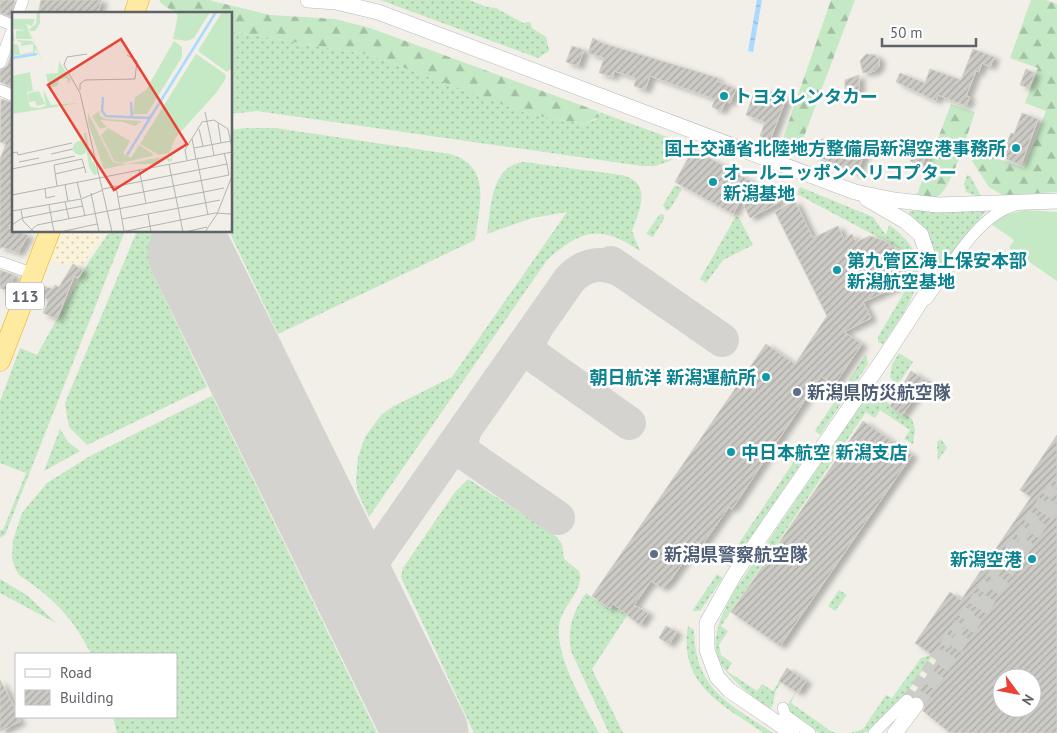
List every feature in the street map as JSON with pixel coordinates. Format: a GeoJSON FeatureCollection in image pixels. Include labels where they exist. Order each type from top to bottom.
{"type":"FeatureCollection","features":[{"type":"Feature","properties":{"kind":"highway"},"geometry":{"type":"LineString","coordinates":[[135,12],[139,0]]}},
{"type":"Feature","properties":{"kind":"highway","name":"113"},"geometry":{"type":"LineString","coordinates":[[0,361],[50,232]]}},
{"type":"Feature","properties":{"kind":"street"},"geometry":{"type":"LineString","coordinates":[[19,12],[24,0]]}},
{"type":"Feature","properties":{"kind":"street"},"geometry":{"type":"LineString","coordinates":[[308,0],[336,2],[378,12],[855,192],[894,200],[938,205],[1056,201]]}},
{"type":"Feature","properties":{"kind":"street"},"geometry":{"type":"LineString","coordinates":[[0,20],[12,24]]}},
{"type":"Feature","properties":{"kind":"street"},"geometry":{"type":"LineString","coordinates":[[0,63],[12,30]]}},
{"type":"Feature","properties":{"kind":"street"},"geometry":{"type":"LineString","coordinates":[[0,90],[12,95]]}},
{"type":"Feature","properties":{"kind":"street"},"geometry":{"type":"LineString","coordinates":[[855,192],[914,228],[920,235],[930,263],[927,292],[892,347]]}},
{"type":"Feature","properties":{"kind":"street"},"geometry":{"type":"LineString","coordinates":[[792,733],[729,690],[717,677],[707,650],[707,623],[734,575],[892,347],[985,222],[1001,210],[1030,202]]}},
{"type":"Feature","properties":{"kind":"street"},"geometry":{"type":"LineString","coordinates":[[0,262],[34,274]]}},
{"type":"Feature","properties":{"kind":"street"},"geometry":{"type":"LineString","coordinates":[[874,733],[911,703]]}},
{"type":"Feature","properties":{"kind":"street"},"geometry":{"type":"LineString","coordinates":[[895,733],[911,703]]}},
{"type":"Feature","properties":{"kind":"street"},"geometry":{"type":"LineString","coordinates":[[783,708],[785,715],[810,733]]}},
{"type":"Feature","properties":{"kind":"green space"},"geometry":{"type":"Polygon","coordinates":[[[159,0],[208,0],[270,15],[335,19],[370,28],[597,111],[600,116],[584,124],[528,114],[370,55],[232,31],[232,12],[178,12],[165,6],[159,0]]]}},
{"type":"Feature","properties":{"kind":"green space"},"geometry":{"type":"Polygon","coordinates":[[[380,0],[469,0],[487,7],[496,8],[523,23],[530,22],[532,28],[546,37],[549,51],[538,58],[380,0]]]}},
{"type":"Feature","properties":{"kind":"green space"},"geometry":{"type":"Polygon","coordinates":[[[831,0],[855,0],[799,150],[781,144],[831,0]]]}},
{"type":"Feature","properties":{"kind":"green space"},"geometry":{"type":"Polygon","coordinates":[[[1031,0],[1046,0],[1057,4],[1057,192],[1004,196],[989,187],[972,161],[976,151],[1024,168],[1046,111],[1025,103],[1038,68],[1010,58],[1031,0]]]}},
{"type":"Feature","properties":{"kind":"green space"},"geometry":{"type":"Polygon","coordinates":[[[232,31],[370,55],[529,114],[584,124],[597,119],[600,113],[597,111],[678,141],[676,153],[670,161],[655,166],[642,166],[257,111],[232,114],[232,31]]]}},
{"type":"Feature","properties":{"kind":"green space"},"geometry":{"type":"Polygon","coordinates":[[[951,104],[975,112],[959,160],[941,194],[935,198],[916,197],[951,104]]]}},
{"type":"Feature","properties":{"kind":"green space"},"geometry":{"type":"Polygon","coordinates":[[[275,128],[450,154],[464,160],[473,168],[478,178],[480,189],[475,240],[278,334],[229,232],[232,232],[232,130],[275,128]]]}},
{"type":"Feature","properties":{"kind":"green space"},"geometry":{"type":"Polygon","coordinates":[[[524,162],[621,175],[638,184],[642,198],[632,231],[640,251],[614,237],[592,234],[571,241],[547,260],[369,517],[358,493],[356,482],[358,457],[365,437],[381,415],[392,407],[452,377],[567,212],[532,218],[487,234],[494,190],[498,180],[504,171],[513,165],[524,162]]]}},
{"type":"Feature","properties":{"kind":"green space"},"geometry":{"type":"Polygon","coordinates":[[[967,175],[970,176],[982,198],[966,192],[964,184],[967,175]]]}},
{"type":"Feature","properties":{"kind":"green space"},"geometry":{"type":"Polygon","coordinates":[[[675,185],[682,189],[670,209],[666,211],[663,205],[675,185]]]}},
{"type":"Feature","properties":{"kind":"green space"},"geometry":{"type":"Polygon","coordinates":[[[800,187],[873,217],[886,235],[889,225],[905,239],[915,253],[918,268],[917,283],[903,313],[883,344],[878,342],[878,337],[911,281],[909,257],[902,250],[797,194],[800,187]]]}},
{"type":"Feature","properties":{"kind":"green space"},"geometry":{"type":"Polygon","coordinates":[[[1025,210],[1057,212],[1057,281],[1009,248],[1014,240],[991,224],[1001,216],[1025,210]]]}},
{"type":"Feature","properties":{"kind":"green space"},"geometry":{"type":"Polygon","coordinates":[[[909,211],[986,211],[940,271],[930,240],[922,226],[909,215],[909,211]]]}},
{"type":"Feature","properties":{"kind":"green space"},"geometry":{"type":"Polygon","coordinates":[[[660,214],[664,215],[664,219],[653,237],[646,234],[660,214]]]}},
{"type":"Feature","properties":{"kind":"green space"},"geometry":{"type":"Polygon","coordinates":[[[736,216],[739,218],[753,245],[723,260],[706,283],[700,279],[736,216]]]}},
{"type":"Feature","properties":{"kind":"green space"},"geometry":{"type":"Polygon","coordinates":[[[109,232],[125,232],[5,535],[0,538],[0,530],[3,530],[26,473],[0,463],[0,401],[20,348],[37,355],[88,263],[109,232]]]}},
{"type":"Feature","properties":{"kind":"green space"},"geometry":{"type":"Polygon","coordinates":[[[137,232],[224,232],[151,270],[207,387],[87,445],[69,427],[65,403],[137,232]]]}},
{"type":"Feature","properties":{"kind":"green space"},"geometry":{"type":"Polygon","coordinates":[[[899,353],[913,362],[897,386],[890,377],[892,365],[899,353]]]}},
{"type":"Feature","properties":{"kind":"green space"},"geometry":{"type":"Polygon","coordinates":[[[866,354],[868,364],[820,435],[815,431],[866,354]]]}},
{"type":"Feature","properties":{"kind":"green space"},"geometry":{"type":"Polygon","coordinates":[[[870,395],[878,396],[912,419],[915,430],[913,444],[904,439],[910,430],[880,410],[875,418],[866,412],[721,626],[728,631],[719,645],[721,655],[732,663],[727,671],[757,691],[762,684],[773,691],[779,681],[782,683],[776,690],[772,707],[767,709],[725,670],[718,658],[715,645],[717,630],[735,590],[864,400],[870,395]]]}},
{"type":"Feature","properties":{"kind":"green space"},"geometry":{"type":"Polygon","coordinates":[[[212,396],[377,733],[117,733],[113,718],[178,718],[178,653],[90,653],[77,629],[61,609],[19,575],[12,558],[13,540],[22,513],[47,483],[90,456],[212,396]]]}},
{"type":"Feature","properties":{"kind":"green space"},"geometry":{"type":"Polygon","coordinates":[[[60,429],[68,442],[80,451],[44,471],[60,429]]]}},
{"type":"Feature","properties":{"kind":"green space"},"geometry":{"type":"Polygon","coordinates":[[[941,439],[947,448],[938,460],[937,442],[941,439]]]}},
{"type":"Feature","properties":{"kind":"green space"},"geometry":{"type":"Polygon","coordinates":[[[807,442],[813,446],[730,567],[725,564],[807,442]]]}},
{"type":"Feature","properties":{"kind":"green space"},"geometry":{"type":"Polygon","coordinates":[[[468,479],[554,534],[562,544],[564,559],[579,571],[579,584],[561,619],[559,639],[566,667],[599,733],[474,733],[401,577],[403,568],[455,492],[468,479]]]}},
{"type":"Feature","properties":{"kind":"green space"},"geometry":{"type":"Polygon","coordinates":[[[717,574],[723,578],[700,611],[692,611],[717,574]]]}},
{"type":"Feature","properties":{"kind":"green space"},"geometry":{"type":"Polygon","coordinates":[[[0,579],[28,596],[56,623],[0,593],[0,579]]]}},
{"type":"Feature","properties":{"kind":"green space"},"geometry":{"type":"Polygon","coordinates":[[[839,590],[847,595],[835,611],[828,606],[839,590]]]}},
{"type":"Feature","properties":{"kind":"green space"},"geometry":{"type":"Polygon","coordinates":[[[586,593],[610,609],[613,604],[628,614],[592,669],[623,733],[609,733],[571,651],[570,635],[572,620],[586,593]]]}},
{"type":"Feature","properties":{"kind":"green space"},"geometry":{"type":"Polygon","coordinates":[[[688,626],[694,630],[696,650],[701,667],[717,693],[742,713],[773,733],[764,733],[733,713],[707,691],[697,678],[690,664],[687,646],[688,626]]]}},
{"type":"Feature","properties":{"kind":"green space"},"geometry":{"type":"Polygon","coordinates":[[[931,653],[933,654],[912,685],[884,720],[867,732],[851,733],[863,729],[886,695],[892,698],[921,658],[929,656],[931,653]]]}},
{"type":"Feature","properties":{"kind":"green space"},"geometry":{"type":"Polygon","coordinates":[[[796,692],[791,703],[832,732],[838,733],[819,733],[790,714],[788,704],[796,692]]]}},
{"type":"Feature","properties":{"kind":"sand"},"geometry":{"type":"Polygon","coordinates":[[[58,232],[106,232],[81,267],[69,261],[66,265],[47,259],[58,232]]]}},
{"type":"Feature","properties":{"kind":"water"},"geometry":{"type":"Polygon","coordinates":[[[757,0],[762,0],[753,52],[748,51],[757,0]]]}},
{"type":"Feature","properties":{"kind":"building"},"geometry":{"type":"Polygon","coordinates":[[[0,0],[15,0],[11,17],[0,13],[0,0]]]}},
{"type":"Feature","properties":{"kind":"building"},"geometry":{"type":"Polygon","coordinates":[[[41,0],[102,0],[98,12],[38,12],[41,0]]]}},
{"type":"Feature","properties":{"kind":"building"},"geometry":{"type":"Polygon","coordinates":[[[593,38],[602,43],[718,78],[717,81],[736,89],[730,103],[726,101],[721,111],[712,107],[715,99],[650,76],[645,90],[634,86],[636,78],[614,71],[613,77],[599,73],[604,58],[588,53],[593,38]]]}},
{"type":"Feature","properties":{"kind":"building"},"geometry":{"type":"Polygon","coordinates":[[[572,46],[584,50],[578,66],[566,62],[572,46]]]}},
{"type":"Feature","properties":{"kind":"building"},"geometry":{"type":"Polygon","coordinates":[[[973,49],[994,57],[990,67],[982,63],[979,72],[976,71],[966,96],[970,97],[966,106],[938,95],[936,101],[896,82],[900,73],[925,83],[930,69],[961,80],[973,49]]]}},
{"type":"Feature","properties":{"kind":"building"},"geometry":{"type":"Polygon","coordinates":[[[12,52],[12,87],[0,82],[0,70],[7,66],[12,52]]]}},
{"type":"Feature","properties":{"kind":"building"},"geometry":{"type":"Polygon","coordinates":[[[866,54],[875,55],[879,59],[879,66],[875,71],[863,73],[860,61],[866,54]]]}},
{"type":"Feature","properties":{"kind":"building"},"geometry":{"type":"Polygon","coordinates":[[[1026,69],[1035,73],[1029,88],[1020,85],[1026,69]]]}},
{"type":"Feature","properties":{"kind":"building"},"geometry":{"type":"Polygon","coordinates":[[[859,75],[859,90],[854,93],[848,92],[845,88],[845,80],[859,75]]]}},
{"type":"Feature","properties":{"kind":"building"},"geometry":{"type":"Polygon","coordinates":[[[756,88],[786,99],[770,140],[760,136],[765,122],[746,115],[756,88]]]}},
{"type":"Feature","properties":{"kind":"building"},"geometry":{"type":"Polygon","coordinates":[[[1,99],[12,102],[12,220],[9,227],[12,232],[28,235],[18,253],[2,247],[0,249],[0,159],[6,144],[0,142],[1,99]]]}},
{"type":"Feature","properties":{"kind":"building","name":"国土交通省北陸地方整備局新潟空港事務所"},"geometry":{"type":"Polygon","coordinates":[[[1022,113],[1038,119],[1021,165],[1001,157],[1011,133],[1014,134],[1022,113]]]}},
{"type":"Feature","properties":{"kind":"building"},"geometry":{"type":"Polygon","coordinates":[[[821,139],[832,143],[833,140],[865,152],[857,173],[815,156],[821,139]]]}},
{"type":"Feature","properties":{"kind":"building"},"geometry":{"type":"Polygon","coordinates":[[[917,146],[928,150],[922,166],[910,161],[917,146]]]}},
{"type":"Feature","properties":{"kind":"building","name":"オールニッポンヘリコプター 新潟基地"},"geometry":{"type":"Polygon","coordinates":[[[693,149],[751,181],[733,214],[675,182],[693,149]]]}},
{"type":"Feature","properties":{"kind":"building"},"geometry":{"type":"Polygon","coordinates":[[[772,188],[780,202],[750,218],[742,202],[772,188]]]}},
{"type":"Feature","properties":{"kind":"building"},"geometry":{"type":"Polygon","coordinates":[[[795,201],[813,238],[838,226],[844,239],[852,234],[856,242],[870,236],[888,242],[891,248],[894,246],[906,272],[903,274],[906,279],[899,282],[900,285],[863,302],[871,318],[844,332],[862,344],[834,385],[821,376],[732,509],[729,507],[702,545],[694,540],[686,558],[670,581],[662,588],[651,581],[634,605],[648,613],[640,625],[613,604],[610,609],[592,596],[766,344],[795,364],[827,316],[775,212],[795,201]]]}},
{"type":"Feature","properties":{"kind":"building"},"geometry":{"type":"Polygon","coordinates":[[[73,264],[83,270],[78,278],[74,276],[57,319],[43,313],[49,300],[39,296],[43,286],[53,289],[55,285],[59,287],[73,264]]]}},
{"type":"Feature","properties":{"kind":"building"},"geometry":{"type":"Polygon","coordinates":[[[0,270],[14,275],[8,291],[0,288],[0,270]]]}},
{"type":"Feature","properties":{"kind":"building"},"geometry":{"type":"Polygon","coordinates":[[[911,371],[927,381],[902,415],[890,406],[911,371]]]}},
{"type":"Feature","properties":{"kind":"building"},"geometry":{"type":"Polygon","coordinates":[[[863,421],[912,455],[780,646],[731,612],[863,421]]]}},
{"type":"Feature","properties":{"kind":"building","name":"新潟空港"},"geometry":{"type":"Polygon","coordinates":[[[1057,435],[1057,733],[950,733],[923,711],[925,706],[922,698],[913,696],[938,659],[915,643],[950,592],[961,600],[1031,497],[1020,490],[1057,435]]]}},
{"type":"Feature","properties":{"kind":"building"},"geometry":{"type":"Polygon","coordinates":[[[666,626],[677,632],[669,644],[659,638],[666,626]]]}},
{"type":"Feature","properties":{"kind":"building"},"geometry":{"type":"Polygon","coordinates":[[[787,668],[806,681],[798,693],[779,681],[787,668]]]}},
{"type":"Feature","properties":{"kind":"building"},"geometry":{"type":"Polygon","coordinates":[[[0,680],[14,706],[15,718],[21,721],[0,732],[0,680]]]}},
{"type":"Feature","properties":{"kind":"taxiway"},"geometry":{"type":"LineString","coordinates":[[611,263],[722,340]]}},
{"type":"Feature","properties":{"kind":"taxiway"},"geometry":{"type":"LineString","coordinates":[[373,629],[361,590],[365,572],[570,279],[587,267],[600,265],[621,270]]}},
{"type":"Feature","properties":{"kind":"taxiway"},"geometry":{"type":"LineString","coordinates":[[535,330],[529,341],[533,355],[629,423]]}},
{"type":"Feature","properties":{"kind":"taxiway"},"geometry":{"type":"LineString","coordinates":[[465,429],[461,443],[466,454],[558,518]]}},
{"type":"Feature","properties":{"kind":"runway"},"geometry":{"type":"LineString","coordinates":[[190,253],[426,733]]}},
{"type":"Feature","properties":{"kind":"tunnel"},"geometry":{"type":"LineString","coordinates":[[907,700],[1057,481]]}},
{"type":"Feature","properties":{"kind":"tunnel"},"geometry":{"type":"LineString","coordinates":[[916,705],[1057,498]]}},
{"type":"Feature","properties":{"kind":"place","name":"トヨタレンタカー"},"geometry":{"type":"Point","coordinates":[724,96]}},
{"type":"Feature","properties":{"kind":"place","name":"国土交通省北陸地方整備局新潟空港事務所"},"geometry":{"type":"Point","coordinates":[1016,148]}},
{"type":"Feature","properties":{"kind":"place","name":"オールニッポンヘリコプター 新潟基地"},"geometry":{"type":"Point","coordinates":[713,182]}},
{"type":"Feature","properties":{"kind":"place","name":"第九管区海上保安本部 新潟航空基地"},"geometry":{"type":"Point","coordinates":[837,270]}},
{"type":"Feature","properties":{"kind":"place","name":"朝日航洋 新潟運航所"},"geometry":{"type":"Point","coordinates":[766,377]}},
{"type":"Feature","properties":{"kind":"place","name":"新潟県防災航空隊"},"geometry":{"type":"Point","coordinates":[797,392]}},
{"type":"Feature","properties":{"kind":"place","name":"中日本航空 新潟支店"},"geometry":{"type":"Point","coordinates":[731,452]}},
{"type":"Feature","properties":{"kind":"place","name":"新潟県警察航空隊"},"geometry":{"type":"Point","coordinates":[654,554]}},
{"type":"Feature","properties":{"kind":"place","name":"新潟空港"},"geometry":{"type":"Point","coordinates":[1032,559]}}]}
